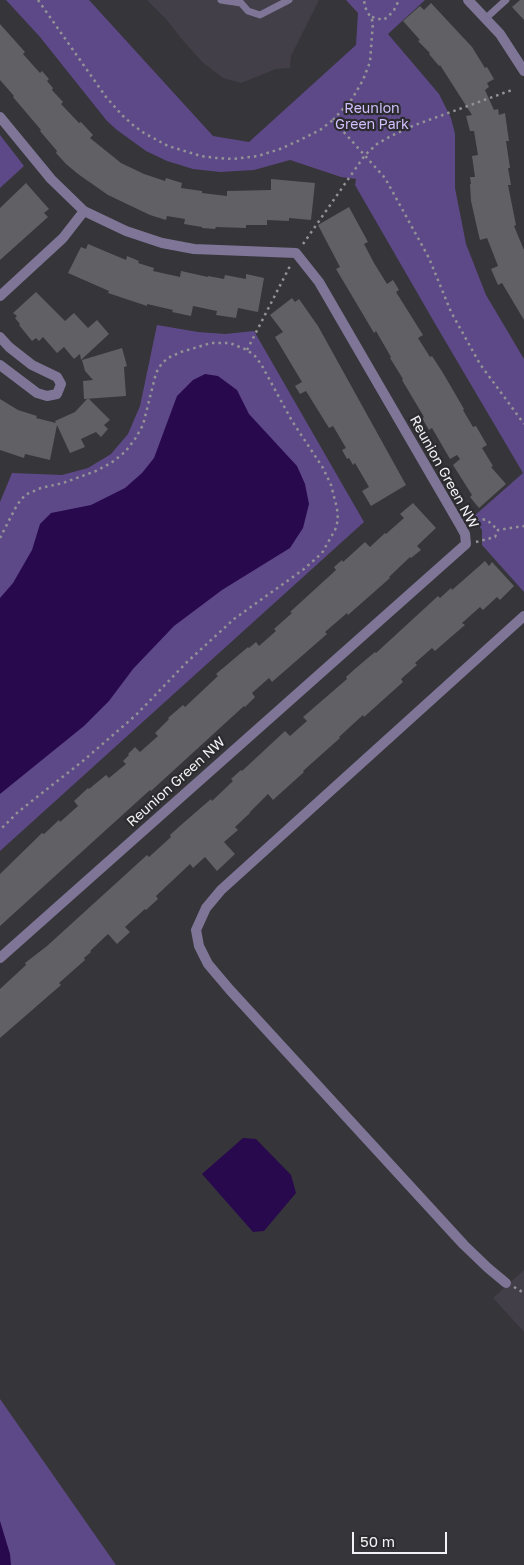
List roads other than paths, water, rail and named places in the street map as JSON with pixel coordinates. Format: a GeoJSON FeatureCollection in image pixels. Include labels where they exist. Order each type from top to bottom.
{"type":"FeatureCollection","features":[{"type":"Feature","properties":{"kind":"street"},"geometry":{"type":"LineString","coordinates":[[468,0],[500,34],[524,71]]}},
{"type":"Feature","properties":{"kind":"street"},"geometry":{"type":"LineString","coordinates":[[0,117],[51,179],[84,211],[63,238],[0,296]]}},
{"type":"Feature","properties":{"kind":"street","name":"Reunion Green NW"},"geometry":{"type":"LineString","coordinates":[[0,958],[466,544],[465,534],[460,525],[319,282],[296,253],[202,249],[170,244],[126,231],[84,211]]}},
{"type":"Feature","properties":{"kind":"street"},"geometry":{"type":"LineString","coordinates":[[0,337],[9,347],[32,365],[57,378],[61,384],[57,394],[47,396],[37,393],[0,365]]}},
{"type":"Feature","properties":{"kind":"street"},"geometry":{"type":"LineString","coordinates":[[506,1283],[464,1245],[230,990],[208,964],[199,946],[196,930],[206,908],[221,890],[524,616]]}},
{"type":"Feature","properties":{"kind":"lane"},"geometry":{"type":"LineString","coordinates":[[221,0],[241,2],[248,11],[260,15],[289,0]]}},
{"type":"Feature","properties":{"kind":"lane"},"geometry":{"type":"LineString","coordinates":[[485,19],[506,0]]}},
{"type":"Feature","properties":{"kind":"park label","name":"Reunion Green Park"},"geometry":{"type":"Point","coordinates":[372,118]}}]}
